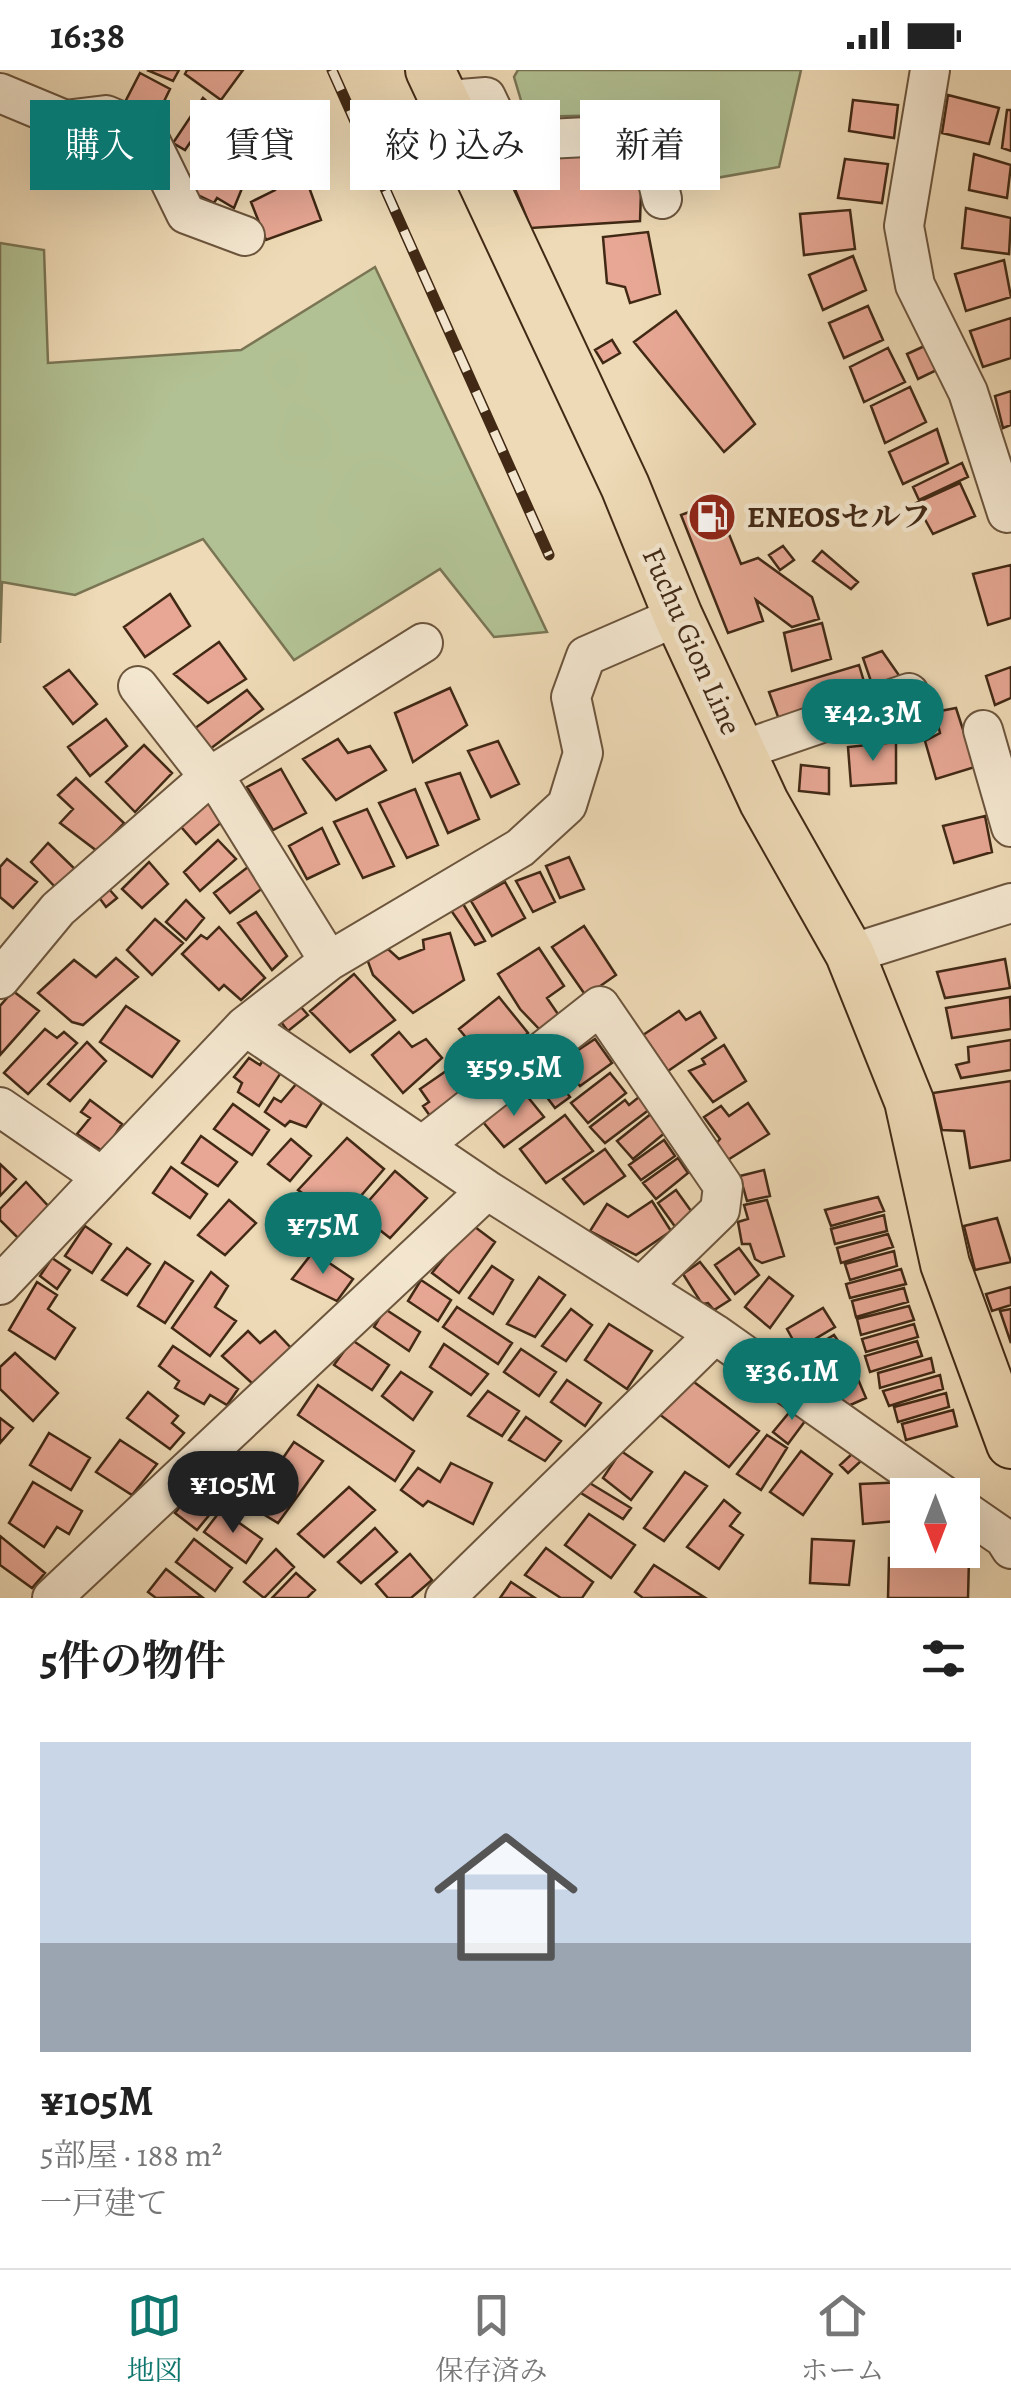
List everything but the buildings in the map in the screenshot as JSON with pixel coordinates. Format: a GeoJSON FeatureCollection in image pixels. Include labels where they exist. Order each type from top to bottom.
{"type":"FeatureCollection","features":[{"type":"Feature","properties":{"kind":"main road","name":"Fuchu Gion Line"},"geometry":{"type":"LineString","coordinates":[[446,84],[740,751],[764,802],[850,954],[908,1101],[945,1264],[1011,1444]]}},
{"type":"Feature","properties":{"kind":"street"},"geometry":{"type":"LineString","coordinates":[[930,70],[904,226],[915,285],[968,392],[1007,513],[1011,512]]}},
{"type":"Feature","properties":{"kind":"street"},"geometry":{"type":"LineString","coordinates":[[446,84],[486,97],[506,142],[646,134],[662,199]]}},
{"type":"Feature","properties":{"kind":"street"},"geometry":{"type":"LineString","coordinates":[[0,93],[65,120],[106,115],[146,132],[186,214],[245,236]]}},
{"type":"Feature","properties":{"kind":"street"},"geometry":{"type":"LineString","coordinates":[[0,1285],[245,1026],[328,961],[520,848],[567,805],[583,753],[570,697],[586,656],[678,616]]}},
{"type":"Feature","properties":{"kind":"street"},"geometry":{"type":"LineString","coordinates":[[0,979],[58,909],[211,776],[423,643]]}},
{"type":"Feature","properties":{"kind":"street"},"geometry":{"type":"LineString","coordinates":[[138,686],[211,776],[328,961]]}},
{"type":"Feature","properties":{"kind":"street"},"geometry":{"type":"LineString","coordinates":[[740,751],[908,694]]}},
{"type":"Feature","properties":{"kind":"street"},"geometry":{"type":"LineString","coordinates":[[983,730],[1011,826]]}},
{"type":"Feature","properties":{"kind":"street"},"geometry":{"type":"LineString","coordinates":[[850,954],[1011,903]]}},
{"type":"Feature","properties":{"kind":"street"},"geometry":{"type":"LineString","coordinates":[[422,1146],[600,1006],[722,1186],[720,1210],[641,1287]]}},
{"type":"Feature","properties":{"kind":"street"},"geometry":{"type":"LineString","coordinates":[[245,1026],[487,1190],[715,1334],[919,1478]]}},
{"type":"Feature","properties":{"kind":"street"},"geometry":{"type":"LineString","coordinates":[[0,1107],[102,1178]]}},
{"type":"Feature","properties":{"kind":"street"},"geometry":{"type":"LineString","coordinates":[[52,1598],[487,1190]]}},
{"type":"Feature","properties":{"kind":"street"},"geometry":{"type":"LineString","coordinates":[[445,1598],[715,1334]]}},
{"type":"Feature","properties":{"kind":"street"},"geometry":{"type":"LineString","coordinates":[[980,1521],[1004,1538],[1011,1549]]}},
{"type":"Feature","properties":{"kind":"green space"},"geometry":{"type":"Polygon","coordinates":[[[518,70],[801,70],[779,167],[720,177],[720,100],[580,100],[580,116],[560,116],[560,100],[521,100],[514,77],[518,70]]]}},
{"type":"Feature","properties":{"kind":"green space"},"geometry":{"type":"Polygon","coordinates":[[[0,243],[44,250],[48,363],[241,350],[375,267],[547,632],[494,637],[440,569],[294,660],[203,539],[75,595],[2,582],[0,643],[0,243]]]}},
{"type":"Feature","properties":{"kind":"railway"},"geometry":{"type":"LineString","coordinates":[[332,70],[549,555]]}},
{"type":"Feature","properties":{"kind":"place","name":"ENEOSセルフ"},"geometry":{"type":"Point","coordinates":[712,517]}}]}
